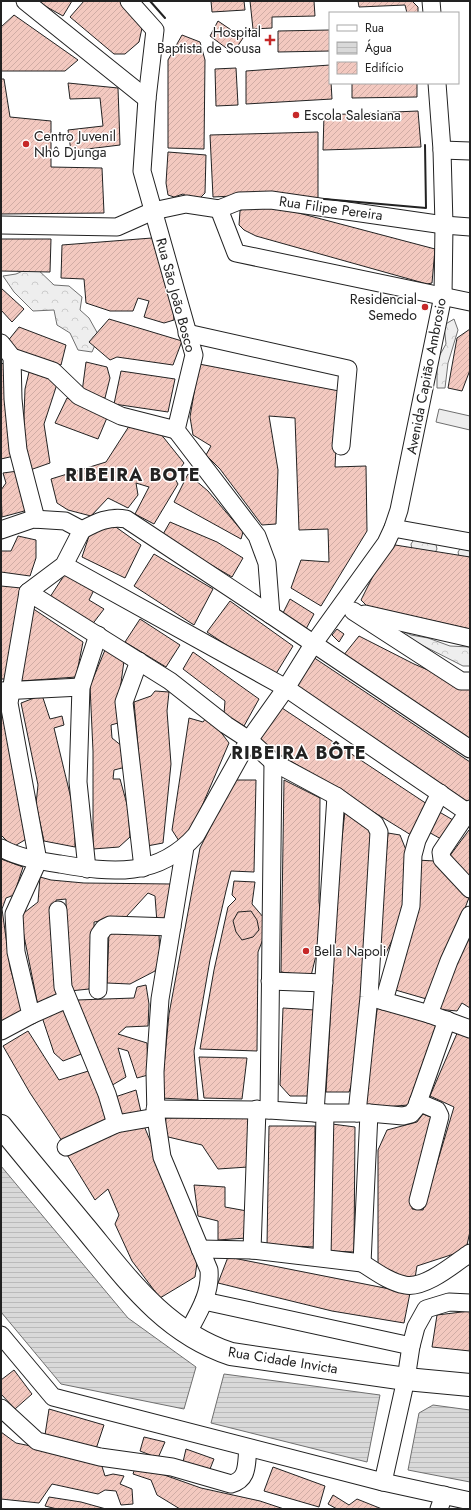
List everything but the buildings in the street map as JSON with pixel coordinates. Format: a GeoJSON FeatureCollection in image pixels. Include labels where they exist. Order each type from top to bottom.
{"type":"FeatureCollection","features":[{"type":"Feature","properties":{"kind":"main road","name":"Rua Cidade Invicta"},"geometry":{"type":"LineString","coordinates":[[1,1126],[141,1296],[157,1311],[188,1332],[219,1350],[231,1354],[406,1379],[470,1385]]}},
{"type":"Feature","properties":{"kind":"street"},"geometry":{"type":"LineString","coordinates":[[25,1],[147,99]]}},
{"type":"Feature","properties":{"kind":"street","name":"Rua São João Bosco"},"geometry":{"type":"LineString","coordinates":[[129,1],[155,30],[147,99],[142,171],[194,355],[176,430]]}},
{"type":"Feature","properties":{"kind":"street"},"geometry":{"type":"LineString","coordinates":[[431,1],[432,12]]}},
{"type":"Feature","properties":{"kind":"street","name":"Avenida Capitão Ambrosio"},"geometry":{"type":"LineString","coordinates":[[185,847],[196,835],[249,740],[286,688],[314,643],[347,609],[386,543],[399,510],[443,296],[444,225],[442,150],[437,84]]}},
{"type":"Feature","properties":{"kind":"street"},"geometry":{"type":"LineString","coordinates":[[442,150],[470,151]]}},
{"type":"Feature","properties":{"kind":"street","name":"Rua Filipe Pereira"},"geometry":{"type":"LineString","coordinates":[[219,209],[239,201],[271,200],[444,225],[470,227]]}},
{"type":"Feature","properties":{"kind":"street"},"geometry":{"type":"LineString","coordinates":[[1,225],[117,227],[153,211],[186,204],[219,209],[236,253],[470,302]]}},
{"type":"Feature","properties":{"kind":"street"},"geometry":{"type":"LineString","coordinates":[[187,332],[348,369],[341,446]]}},
{"type":"Feature","properties":{"kind":"street"},"geometry":{"type":"LineString","coordinates":[[1,344],[12,357],[52,371],[79,396],[121,416],[176,430],[257,536],[267,563],[271,615]]}},
{"type":"Feature","properties":{"kind":"street"},"geometry":{"type":"LineString","coordinates":[[12,357],[13,399],[18,450],[36,519]]}},
{"type":"Feature","properties":{"kind":"street"},"geometry":{"type":"LineString","coordinates":[[31,1015],[16,952],[14,914],[38,861],[6,690],[28,592],[64,565],[82,530],[103,519],[114,517],[126,519],[314,643],[470,749]]}},
{"type":"Feature","properties":{"kind":"street"},"geometry":{"type":"LineString","coordinates":[[1,530],[33,519],[65,521],[82,530]]}},
{"type":"Feature","properties":{"kind":"street"},"geometry":{"type":"LineString","coordinates":[[393,528],[470,542]]}},
{"type":"Feature","properties":{"kind":"street"},"geometry":{"type":"LineString","coordinates":[[64,565],[286,688],[469,812],[441,852],[442,859],[470,889]]}},
{"type":"Feature","properties":{"kind":"street"},"geometry":{"type":"LineString","coordinates":[[28,592],[139,660],[249,740],[273,762],[336,796],[375,824],[379,832],[377,999],[363,1113],[362,1262]]}},
{"type":"Feature","properties":{"kind":"street"},"geometry":{"type":"LineString","coordinates":[[347,609],[470,638]]}},
{"type":"Feature","properties":{"kind":"street"},"geometry":{"type":"LineString","coordinates":[[347,609],[461,681],[470,681]]}},
{"type":"Feature","properties":{"kind":"street"},"geometry":{"type":"LineString","coordinates":[[87,869],[78,782],[81,687],[98,635]]}},
{"type":"Feature","properties":{"kind":"street"},"geometry":{"type":"LineString","coordinates":[[139,660],[124,702],[143,868]]}},
{"type":"Feature","properties":{"kind":"street"},"geometry":{"type":"LineString","coordinates":[[6,690],[81,687]]}},
{"type":"Feature","properties":{"kind":"street"},"geometry":{"type":"LineString","coordinates":[[252,1250],[263,1110],[270,981],[273,762]]}},
{"type":"Feature","properties":{"kind":"street"},"geometry":{"type":"LineString","coordinates":[[377,999],[410,906],[413,855],[417,840],[440,793]]}},
{"type":"Feature","properties":{"kind":"street"},"geometry":{"type":"LineString","coordinates":[[322,1257],[320,1113],[324,984],[336,796]]}},
{"type":"Feature","properties":{"kind":"street"},"geometry":{"type":"LineString","coordinates":[[417,840],[441,852]]}},
{"type":"Feature","properties":{"kind":"street"},"geometry":{"type":"LineString","coordinates":[[1,848],[9,853],[38,861],[87,869],[120,871],[143,868],[164,861],[185,847]]}},
{"type":"Feature","properties":{"kind":"street"},"geometry":{"type":"LineString","coordinates":[[185,847],[160,999],[155,1072],[156,1113],[162,1157],[209,1270],[210,1282],[204,1301],[188,1332]]}},
{"type":"Feature","properties":{"kind":"street"},"geometry":{"type":"LineString","coordinates":[[58,910],[63,987],[107,1094],[116,1124]]}},
{"type":"Feature","properties":{"kind":"street"},"geometry":{"type":"LineString","coordinates":[[429,1014],[449,961],[470,915]]}},
{"type":"Feature","properties":{"kind":"street"},"geometry":{"type":"LineString","coordinates":[[98,990],[99,935],[104,928],[110,925],[172,926]]}},
{"type":"Feature","properties":{"kind":"street"},"geometry":{"type":"LineString","coordinates":[[270,981],[324,984]]}},
{"type":"Feature","properties":{"kind":"street"},"geometry":{"type":"LineString","coordinates":[[1,1031],[31,1015],[67,999]]}},
{"type":"Feature","properties":{"kind":"street"},"geometry":{"type":"LineString","coordinates":[[377,999],[429,1014],[470,1029]]}},
{"type":"Feature","properties":{"kind":"street"},"geometry":{"type":"LineString","coordinates":[[66,1147],[116,1124],[156,1113],[263,1110],[320,1113],[363,1113],[403,1116],[411,1114],[416,1108],[447,1020]]}},
{"type":"Feature","properties":{"kind":"street"},"geometry":{"type":"LineString","coordinates":[[418,1102],[437,1110],[440,1116],[418,1201]]}},
{"type":"Feature","properties":{"kind":"street"},"geometry":{"type":"LineString","coordinates":[[200,1249],[252,1250],[362,1262],[382,1276],[406,1286],[430,1281],[470,1253]]}},
{"type":"Feature","properties":{"kind":"street"},"geometry":{"type":"LineString","coordinates":[[204,1301],[411,1346]]}},
{"type":"Feature","properties":{"kind":"street"},"geometry":{"type":"LineString","coordinates":[[383,1482],[416,1327],[426,1309],[448,1302],[470,1303]]}},
{"type":"Feature","properties":{"kind":"street"},"geometry":{"type":"LineString","coordinates":[[1,1335],[53,1397],[383,1482],[441,1502],[470,1501]]}},
{"type":"Feature","properties":{"kind":"street"},"geometry":{"type":"LineString","coordinates":[[1,1408],[37,1441],[100,1457],[172,1467],[231,1484],[240,1481],[244,1476],[248,1448]]}},
{"type":"Feature","properties":{"kind":"green space"},"geometry":{"type":"Polygon","coordinates":[[[34,266],[54,285],[69,286],[82,297],[80,310],[89,318],[99,336],[92,352],[78,350],[70,333],[57,325],[54,310],[33,311],[14,292],[3,276],[16,274],[34,266]]]}},
{"type":"Feature","properties":{"kind":"green space"},"geometry":{"type":"Polygon","coordinates":[[[454,319],[458,330],[448,363],[445,388],[437,388],[437,360],[446,344],[444,325],[454,319]]]}},
{"type":"Feature","properties":{"kind":"green space"},"geometry":{"type":"Polygon","coordinates":[[[422,527],[432,528],[437,549],[432,558],[413,556],[411,544],[422,527]]]}},
{"type":"Feature","properties":{"kind":"green space"},"geometry":{"type":"Polygon","coordinates":[[[470,534],[470,569],[461,565],[458,552],[470,534]]]}},
{"type":"Feature","properties":{"kind":"green space"},"geometry":{"type":"Polygon","coordinates":[[[392,625],[411,635],[428,638],[450,646],[470,647],[470,666],[463,666],[412,640],[399,642],[392,625]]]}},
{"type":"Feature","properties":{"kind":"shaded area"},"geometry":{"type":"Polygon","coordinates":[[[439,409],[470,416],[470,430],[436,422],[439,409]]]}},
{"type":"Feature","properties":{"kind":"water"},"geometry":{"type":"Polygon","coordinates":[[[1,1166],[128,1318],[196,1367],[184,1409],[61,1384],[1,1312],[1,1166]]]}},
{"type":"Feature","properties":{"kind":"water"},"geometry":{"type":"Polygon","coordinates":[[[224,1374],[380,1395],[367,1462],[211,1423],[224,1374]]]}},
{"type":"Feature","properties":{"kind":"water"},"geometry":{"type":"Polygon","coordinates":[[[433,1405],[470,1410],[470,1482],[408,1470],[419,1413],[433,1405]]]}},
{"type":"Feature","properties":{"kind":"wall"},"geometry":{"type":"LineString","coordinates":[[150,1],[165,18]]}},
{"type":"Feature","properties":{"kind":"wall"},"geometry":{"type":"LineString","coordinates":[[324,199],[426,208],[425,145]]}},
{"type":"Feature","properties":{"kind":"place","name":"Hospital Baptista de Sousa"},"geometry":{"type":"Point","coordinates":[270,40]}},
{"type":"Feature","properties":{"kind":"place","name":"Escola Salesiana"},"geometry":{"type":"Point","coordinates":[296,115]}},
{"type":"Feature","properties":{"kind":"place","name":"Centro Juvenil Nhô Djunga"},"geometry":{"type":"Point","coordinates":[26,144]}},
{"type":"Feature","properties":{"kind":"place","name":"Residencial Semedo"},"geometry":{"type":"Point","coordinates":[425,307]}},
{"type":"Feature","properties":{"kind":"place","name":"Bella Napoli"},"geometry":{"type":"Point","coordinates":[306,951]}},
{"type":"Feature","properties":{"kind":"district","name":"RIBEIRA BOTE"},"geometry":{"type":"Point","coordinates":[133,475]}},
{"type":"Feature","properties":{"kind":"district","name":"RIBEIRA BÔTE"},"geometry":{"type":"Point","coordinates":[299,753]}}]}
